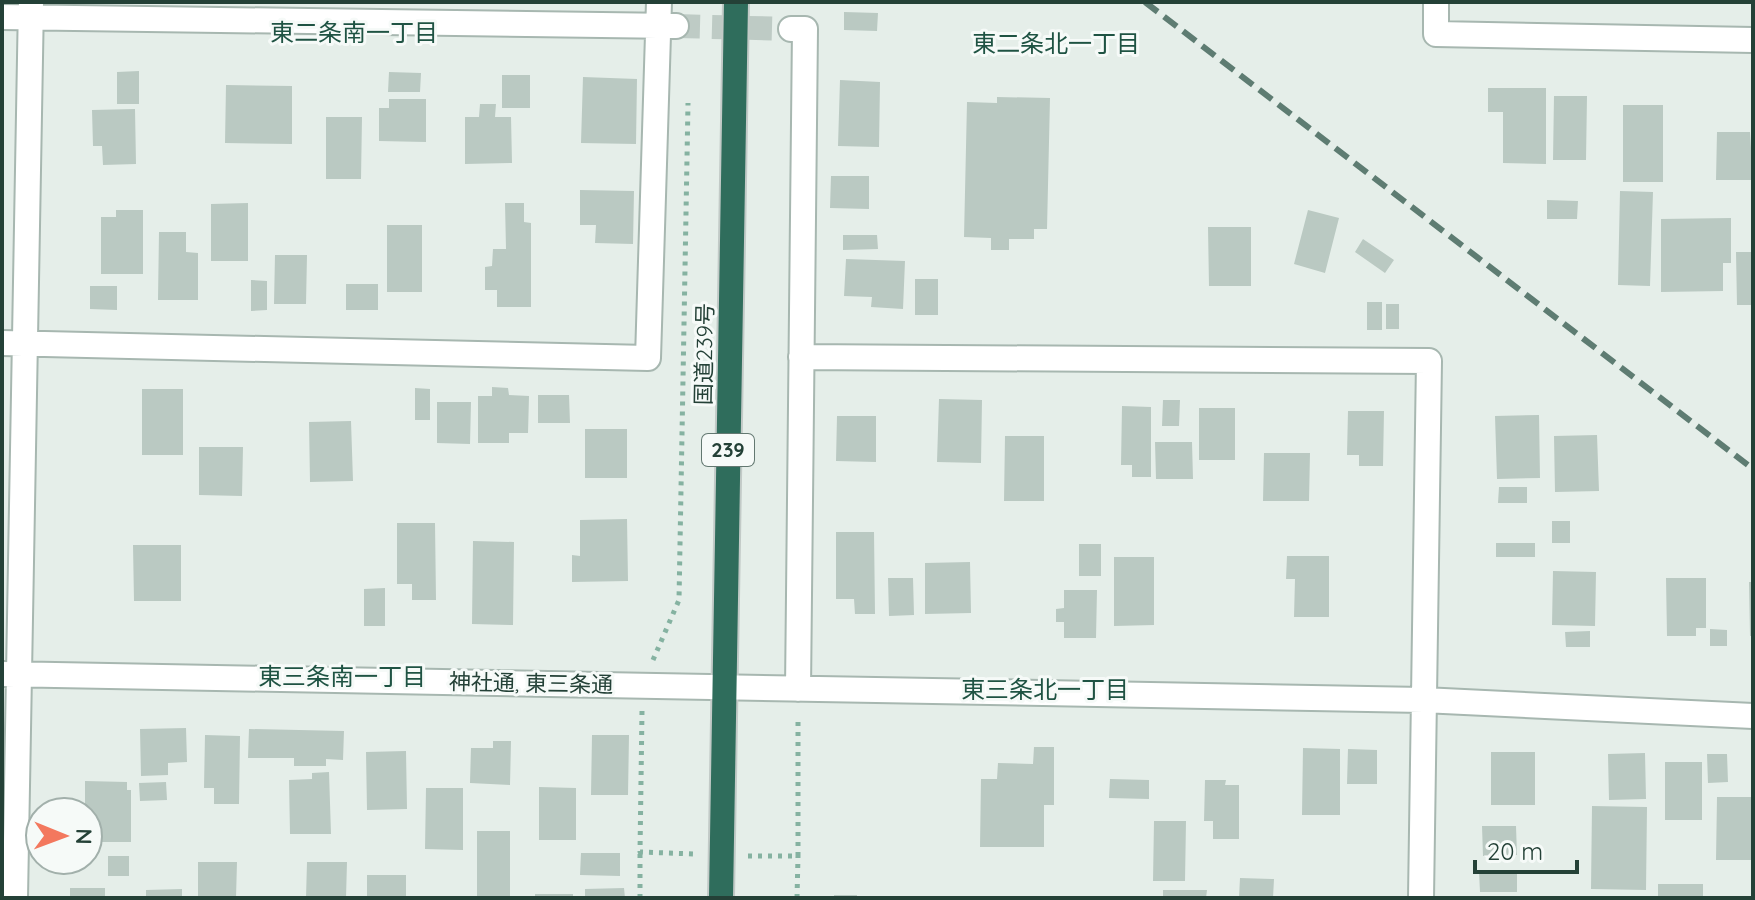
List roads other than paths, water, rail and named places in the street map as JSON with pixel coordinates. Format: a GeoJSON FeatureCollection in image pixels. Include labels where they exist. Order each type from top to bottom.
{"type":"FeatureCollection","features":[{"type":"Feature","properties":{"kind":"highway","name":"国道239号"},"geometry":{"type":"LineString","coordinates":[[721,898],[736,2]]}},
{"type":"Feature","properties":{"kind":"street"},"geometry":{"type":"LineString","coordinates":[[14,343],[648,358],[667,26],[659,2]]}},
{"type":"Feature","properties":{"kind":"street"},"geometry":{"type":"LineString","coordinates":[[1436,2],[1436,34],[1753,40]]}},
{"type":"Feature","properties":{"kind":"street"},"geometry":{"type":"LineString","coordinates":[[2,17],[31,10],[667,26]]}},
{"type":"Feature","properties":{"kind":"street"},"geometry":{"type":"LineString","coordinates":[[15,898],[10,674],[14,343],[31,10]]}},
{"type":"Feature","properties":{"kind":"street"},"geometry":{"type":"LineString","coordinates":[[791,29],[805,29],[798,689]]}},
{"type":"Feature","properties":{"kind":"street"},"geometry":{"type":"LineString","coordinates":[[801,357],[1429,361],[1421,898]]}},
{"type":"Feature","properties":{"kind":"street","name":"神社通, 東三条通"},"geometry":{"type":"LineString","coordinates":[[10,674],[1423,700],[1753,716]]}},
{"type":"Feature","properties":{"kind":"tunnel"},"geometry":{"type":"LineString","coordinates":[[676,26],[791,29]]}},
{"type":"Feature","properties":{"kind":"railway"},"geometry":{"type":"LineString","coordinates":[[1145,2],[1753,469]]}},
{"type":"Feature","properties":{"kind":"district","name":"東二条南一丁目"},"geometry":{"type":"Point","coordinates":[354,33]}},
{"type":"Feature","properties":{"kind":"district","name":"東二条北一丁目"},"geometry":{"type":"Point","coordinates":[1056,44]}},
{"type":"Feature","properties":{"kind":"district","name":"東三条南一丁目"},"geometry":{"type":"Point","coordinates":[342,677]}},
{"type":"Feature","properties":{"kind":"district","name":"東三条北一丁目"},"geometry":{"type":"Point","coordinates":[1045,690]}}]}
